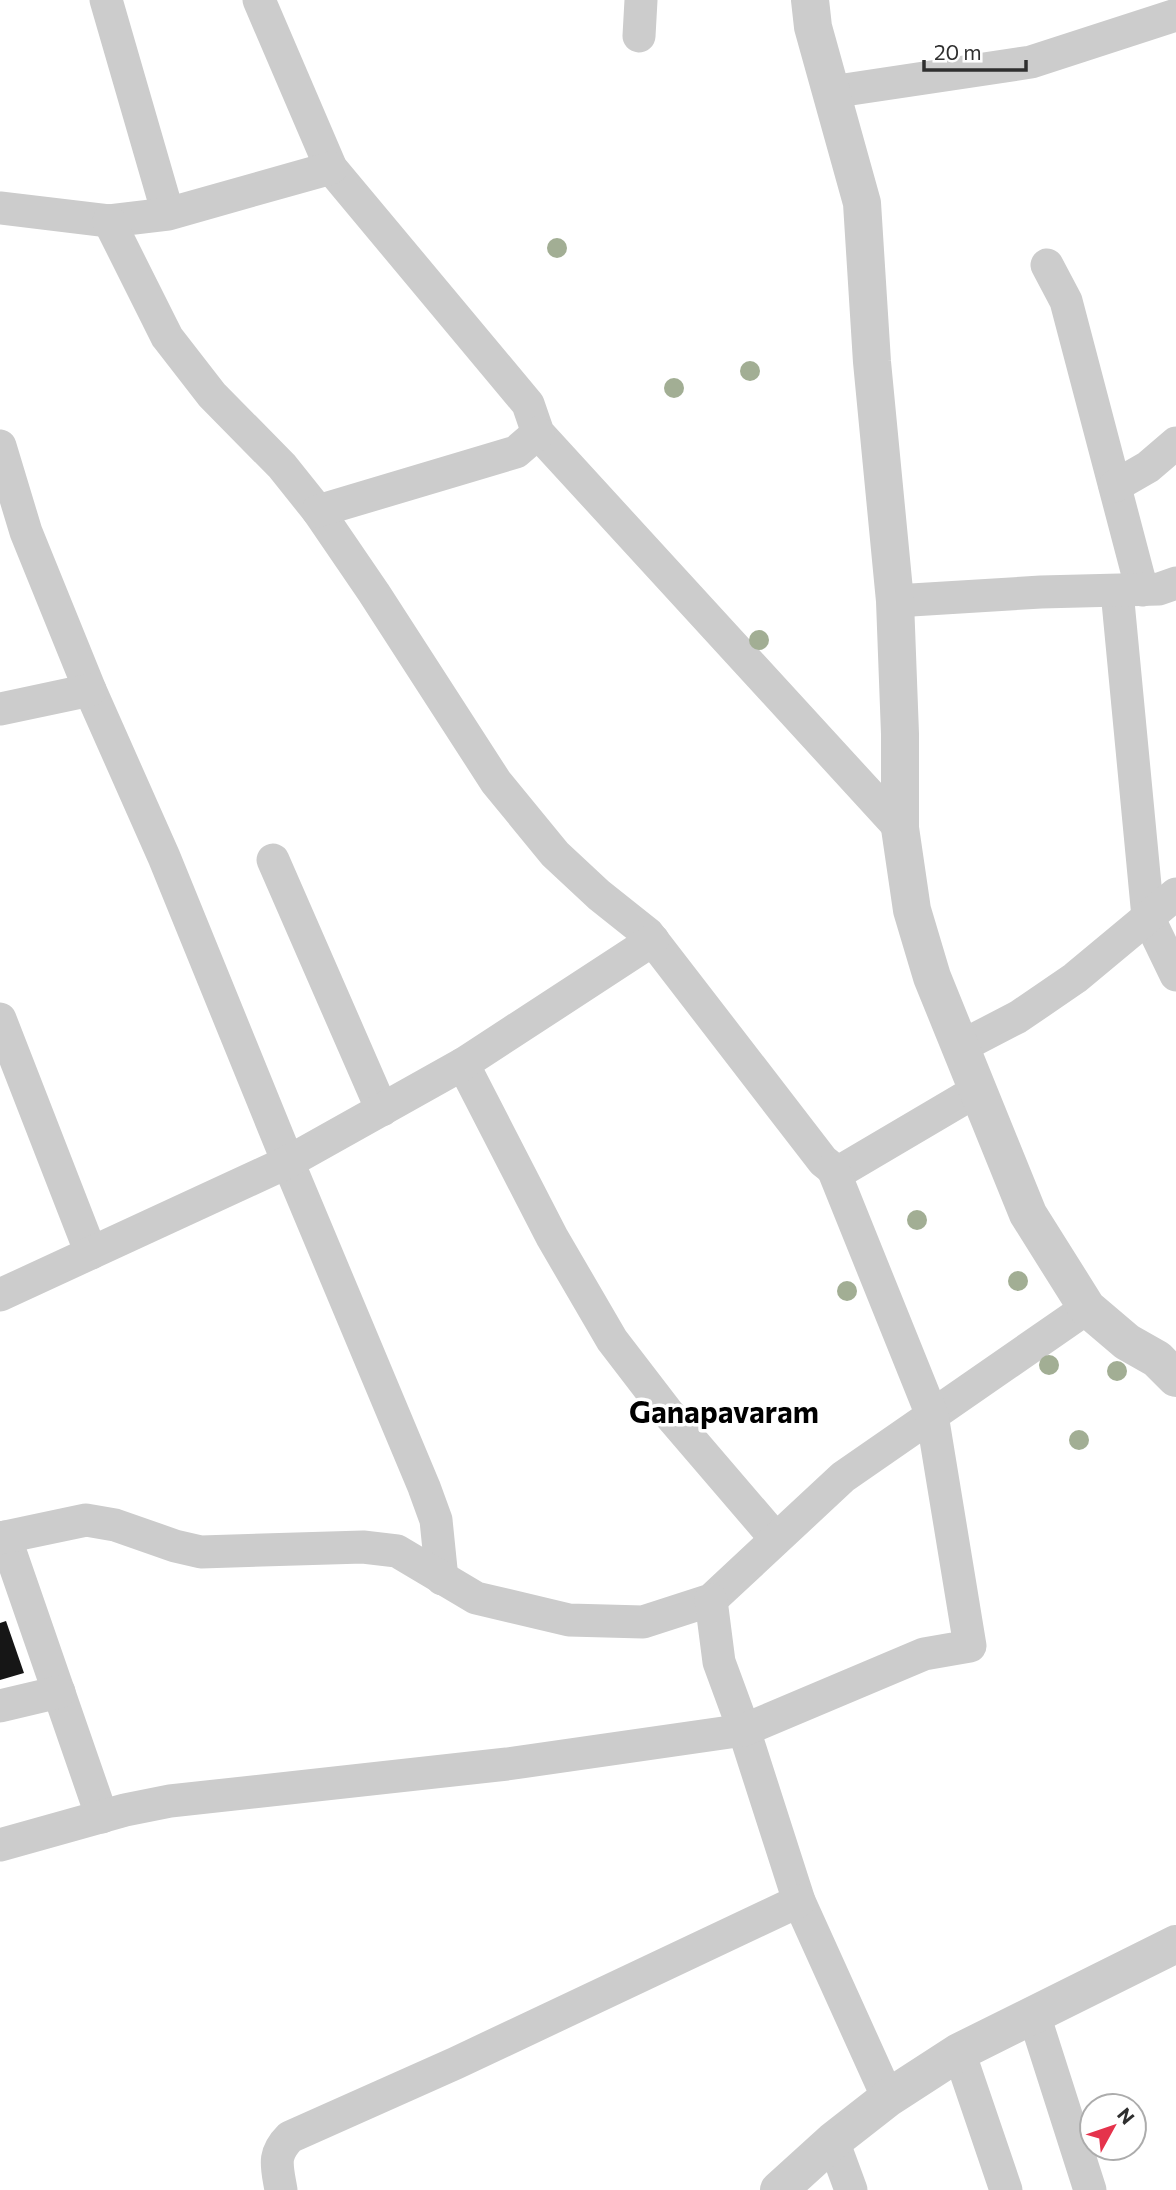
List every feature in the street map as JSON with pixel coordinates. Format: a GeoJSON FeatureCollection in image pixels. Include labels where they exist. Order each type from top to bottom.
{"type":"FeatureCollection","features":[{"type":"Feature","properties":{"kind":"street"},"geometry":{"type":"LineString","coordinates":[[106,0],[164,200]]}},
{"type":"Feature","properties":{"kind":"street"},"geometry":{"type":"LineString","coordinates":[[259,0],[331,168],[528,404],[538,433],[900,828]]}},
{"type":"Feature","properties":{"kind":"street"},"geometry":{"type":"LineString","coordinates":[[639,36],[641,0]]}},
{"type":"Feature","properties":{"kind":"street"},"geometry":{"type":"LineString","coordinates":[[810,0],[813,27],[862,203],[872,362],[895,601],[900,828],[912,910],[932,977],[1028,1214],[1087,1308],[1127,1342],[1157,1359],[1176,1378]]}},
{"type":"Feature","properties":{"kind":"street"},"geometry":{"type":"LineString","coordinates":[[831,92],[1031,62],[1176,15]]}},
{"type":"Feature","properties":{"kind":"street"},"geometry":{"type":"LineString","coordinates":[[0,208],[109,221],[168,214],[331,168]]}},
{"type":"Feature","properties":{"kind":"street"},"geometry":{"type":"LineString","coordinates":[[0,1845],[170,1801],[507,1765],[744,1730],[924,1654],[970,1646],[932,1415],[833,1170],[823,1161],[653,940],[634,921],[598,895],[555,854],[496,782],[318,510],[282,466],[212,395],[167,337],[109,221]]}},
{"type":"Feature","properties":{"kind":"street"},"geometry":{"type":"LineString","coordinates":[[1046,265],[1066,301],[1115,486],[1130,591],[1148,917],[1176,975]]}},
{"type":"Feature","properties":{"kind":"street"},"geometry":{"type":"LineString","coordinates":[[318,510],[516,452],[538,433]]}},
{"type":"Feature","properties":{"kind":"street"},"geometry":{"type":"LineString","coordinates":[[1115,486],[1148,467],[1176,443]]}},
{"type":"Feature","properties":{"kind":"street"},"geometry":{"type":"LineString","coordinates":[[0,446],[26,532],[90,690],[164,857],[424,1487],[436,1520],[442,1579]]}},
{"type":"Feature","properties":{"kind":"street"},"geometry":{"type":"LineString","coordinates":[[895,601],[1041,592],[1130,591],[1159,589],[1176,583]]}},
{"type":"Feature","properties":{"kind":"street"},"geometry":{"type":"LineString","coordinates":[[0,709],[90,690]]}},
{"type":"Feature","properties":{"kind":"street"},"geometry":{"type":"LineString","coordinates":[[273,860],[382,1110]]}},
{"type":"Feature","properties":{"kind":"street"},"geometry":{"type":"LineString","coordinates":[[960,1046],[1018,1017],[1075,978],[1176,894]]}},
{"type":"Feature","properties":{"kind":"street"},"geometry":{"type":"LineString","coordinates":[[0,1295],[288,1162],[463,1064],[653,940]]}},
{"type":"Feature","properties":{"kind":"street"},"geometry":{"type":"LineString","coordinates":[[0,1019],[91,1253]]}},
{"type":"Feature","properties":{"kind":"street"},"geometry":{"type":"LineString","coordinates":[[463,1064],[552,1237],[612,1340],[668,1413],[776,1539]]}},
{"type":"Feature","properties":{"kind":"street"},"geometry":{"type":"LineString","coordinates":[[833,1170],[844,1169],[978,1090]]}},
{"type":"Feature","properties":{"kind":"street"},"geometry":{"type":"LineString","coordinates":[[102,1817],[3,1537],[86,1520],[115,1525],[201,1552],[363,1547],[397,1551],[476,1598],[569,1620],[643,1622],[711,1600],[843,1477],[1087,1308]]}},
{"type":"Feature","properties":{"kind":"street"},"geometry":{"type":"LineString","coordinates":[[711,1600],[719,1662],[744,1730],[799,1901],[888,2098]]}},
{"type":"Feature","properties":{"kind":"street"},"geometry":{"type":"LineString","coordinates":[[0,1706],[59,1692]]}},
{"type":"Feature","properties":{"kind":"street"},"geometry":{"type":"LineString","coordinates":[[281,2190],[276,2159],[280,2147],[290,2137],[456,2063],[799,1901]]}},
{"type":"Feature","properties":{"kind":"street"},"geometry":{"type":"LineString","coordinates":[[779,2190],[833,2141],[888,2098],[959,2052],[1176,1944]]}},
{"type":"Feature","properties":{"kind":"street"},"geometry":{"type":"LineString","coordinates":[[1034,2015],[1090,2190]]}},
{"type":"Feature","properties":{"kind":"street"},"geometry":{"type":"LineString","coordinates":[[959,2052],[1006,2190]]}},
{"type":"Feature","properties":{"kind":"street"},"geometry":{"type":"LineString","coordinates":[[833,2141],[851,2190]]}},
{"type":"Feature","properties":{"kind":"building"},"geometry":{"type":"Polygon","coordinates":[[[6,1621],[24,1673],[0,1680],[0,1623],[6,1621]]]}},
{"type":"Feature","properties":{"kind":"district","name":"Ganapavaram"},"geometry":{"type":"Point","coordinates":[724,1410]}}]}
